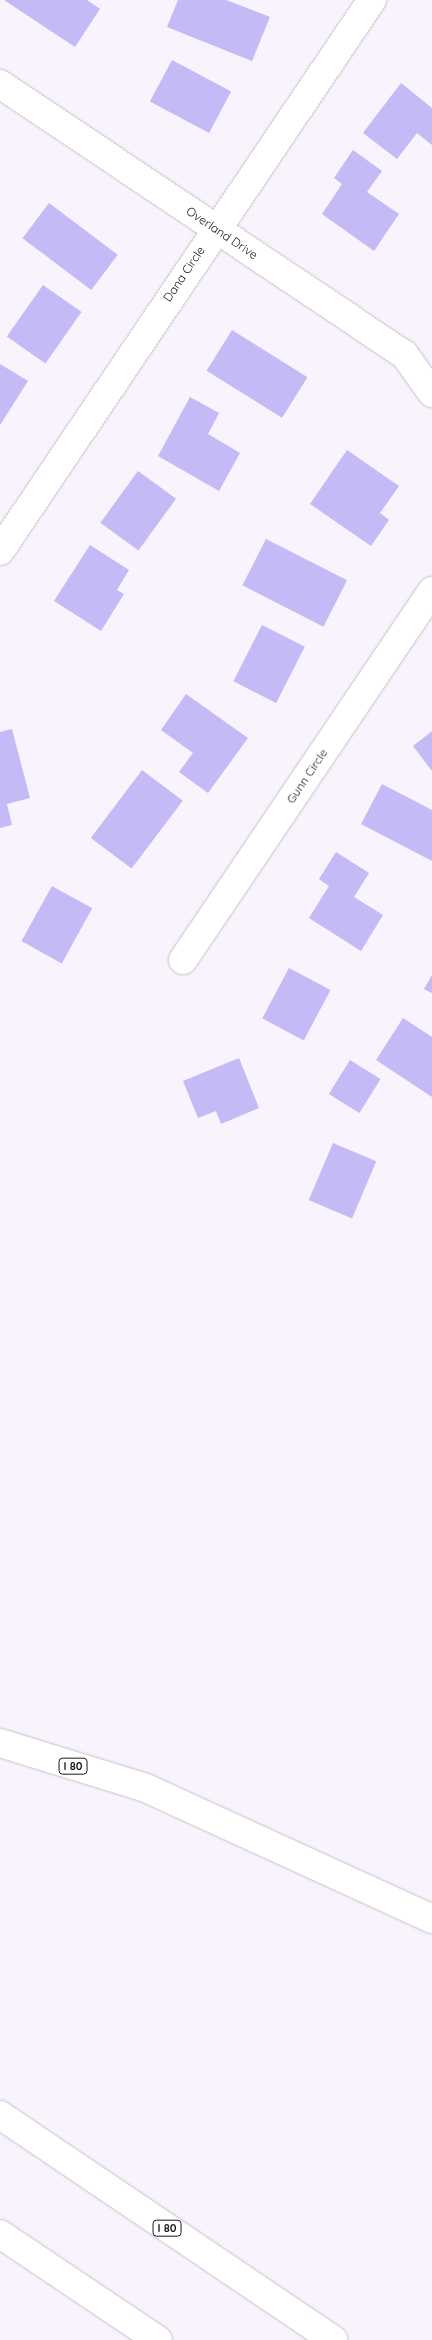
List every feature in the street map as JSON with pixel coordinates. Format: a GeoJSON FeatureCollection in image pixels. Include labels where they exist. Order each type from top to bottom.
{"type":"FeatureCollection","features":[{"type":"Feature","properties":{"kind":"main road","name":"Dana Circle"},"geometry":{"type":"LineString","coordinates":[[0,551],[214,228],[372,0]]}},
{"type":"Feature","properties":{"kind":"main road","name":"Overland Drive"},"geometry":{"type":"LineString","coordinates":[[0,84],[404,354],[432,393]]}},
{"type":"Feature","properties":{"kind":"main road","name":"Gunn Circle"},"geometry":{"type":"LineString","coordinates":[[183,960],[432,591]]}},
{"type":"Feature","properties":{"kind":"main road","name":"I 80"},"geometry":{"type":"LineString","coordinates":[[0,1743],[146,1788],[432,1919]]}},
{"type":"Feature","properties":{"kind":"main road","name":"I 80"},"geometry":{"type":"LineString","coordinates":[[0,2115],[333,2340]]}},
{"type":"Feature","properties":{"kind":"main road"},"geometry":{"type":"LineString","coordinates":[[0,2234],[158,2340]]}},
{"type":"Feature","properties":{"kind":"building"},"geometry":{"type":"Polygon","coordinates":[[[4,0],[87,0],[100,9],[75,47],[4,0]]]}},
{"type":"Feature","properties":{"kind":"building"},"geometry":{"type":"Polygon","coordinates":[[[178,0],[226,0],[270,17],[252,61],[167,27],[178,0]]]}},
{"type":"Feature","properties":{"kind":"building"},"geometry":{"type":"Polygon","coordinates":[[[172,60],[231,91],[209,133],[150,101],[172,60]]]}},
{"type":"Feature","properties":{"kind":"building"},"geometry":{"type":"Polygon","coordinates":[[[401,83],[432,108],[432,145],[417,133],[397,159],[363,133],[401,83]]]}},
{"type":"Feature","properties":{"kind":"building"},"geometry":{"type":"Polygon","coordinates":[[[353,150],[382,171],[367,192],[399,214],[374,251],[322,214],[342,184],[334,178],[353,150]]]}},
{"type":"Feature","properties":{"kind":"building"},"geometry":{"type":"Polygon","coordinates":[[[49,203],[118,255],[91,290],[23,238],[49,203]]]}},
{"type":"Feature","properties":{"kind":"building"},"geometry":{"type":"Polygon","coordinates":[[[43,285],[82,312],[45,364],[7,337],[43,285]]]}},
{"type":"Feature","properties":{"kind":"building"},"geometry":{"type":"Polygon","coordinates":[[[232,330],[307,377],[282,418],[207,371],[232,330]]]}},
{"type":"Feature","properties":{"kind":"building"},"geometry":{"type":"Polygon","coordinates":[[[0,364],[28,381],[0,425],[0,364]]]}},
{"type":"Feature","properties":{"kind":"building"},"geometry":{"type":"Polygon","coordinates":[[[190,397],[219,413],[208,434],[240,453],[219,491],[158,456],[190,397]]]}},
{"type":"Feature","properties":{"kind":"building"},"geometry":{"type":"Polygon","coordinates":[[[347,450],[399,486],[380,513],[389,520],[371,546],[310,504],[347,450]]]}},
{"type":"Feature","properties":{"kind":"building"},"geometry":{"type":"Polygon","coordinates":[[[138,471],[176,499],[138,550],[100,523],[138,471]]]}},
{"type":"Feature","properties":{"kind":"building"},"geometry":{"type":"Polygon","coordinates":[[[266,539],[347,580],[323,627],[242,585],[266,539]]]}},
{"type":"Feature","properties":{"kind":"building"},"geometry":{"type":"Polygon","coordinates":[[[90,545],[129,570],[117,590],[124,594],[101,631],[54,601],[90,545]]]}},
{"type":"Feature","properties":{"kind":"building"},"geometry":{"type":"Polygon","coordinates":[[[262,625],[305,647],[276,703],[233,681],[262,625]]]}},
{"type":"Feature","properties":{"kind":"building"},"geometry":{"type":"Polygon","coordinates":[[[186,694],[248,738],[208,793],[179,772],[193,753],[161,730],[186,694]]]}},
{"type":"Feature","properties":{"kind":"building"},"geometry":{"type":"Polygon","coordinates":[[[12,729],[30,798],[7,804],[12,825],[0,828],[0,732],[12,729]]]}},
{"type":"Feature","properties":{"kind":"building"},"geometry":{"type":"Polygon","coordinates":[[[432,731],[432,771],[413,746],[432,731]]]}},
{"type":"Feature","properties":{"kind":"building"},"geometry":{"type":"Polygon","coordinates":[[[142,770],[183,801],[132,869],[91,838],[142,770]]]}},
{"type":"Feature","properties":{"kind":"building"},"geometry":{"type":"Polygon","coordinates":[[[382,784],[432,810],[432,861],[361,824],[382,784]]]}},
{"type":"Feature","properties":{"kind":"building"},"geometry":{"type":"Polygon","coordinates":[[[336,852],[369,873],[354,897],[383,915],[361,951],[309,918],[329,886],[319,879],[336,852]]]}},
{"type":"Feature","properties":{"kind":"building"},"geometry":{"type":"Polygon","coordinates":[[[52,886],[92,908],[62,963],[21,941],[52,886]]]}},
{"type":"Feature","properties":{"kind":"building"},"geometry":{"type":"Polygon","coordinates":[[[289,968],[330,990],[304,1040],[262,1018],[289,968]]]}},
{"type":"Feature","properties":{"kind":"building"},"geometry":{"type":"Polygon","coordinates":[[[432,975],[432,993],[424,989],[432,975]]]}},
{"type":"Feature","properties":{"kind":"building"},"geometry":{"type":"Polygon","coordinates":[[[403,1018],[432,1037],[432,1097],[376,1060],[403,1018]]]}},
{"type":"Feature","properties":{"kind":"building"},"geometry":{"type":"Polygon","coordinates":[[[239,1058],[259,1108],[221,1124],[216,1111],[198,1118],[183,1081],[239,1058]]]}},
{"type":"Feature","properties":{"kind":"building"},"geometry":{"type":"Polygon","coordinates":[[[350,1060],[381,1079],[359,1113],[329,1094],[350,1060]]]}},
{"type":"Feature","properties":{"kind":"building"},"geometry":{"type":"Polygon","coordinates":[[[333,1143],[376,1161],[352,1218],[309,1200],[333,1143]]]}}]}
